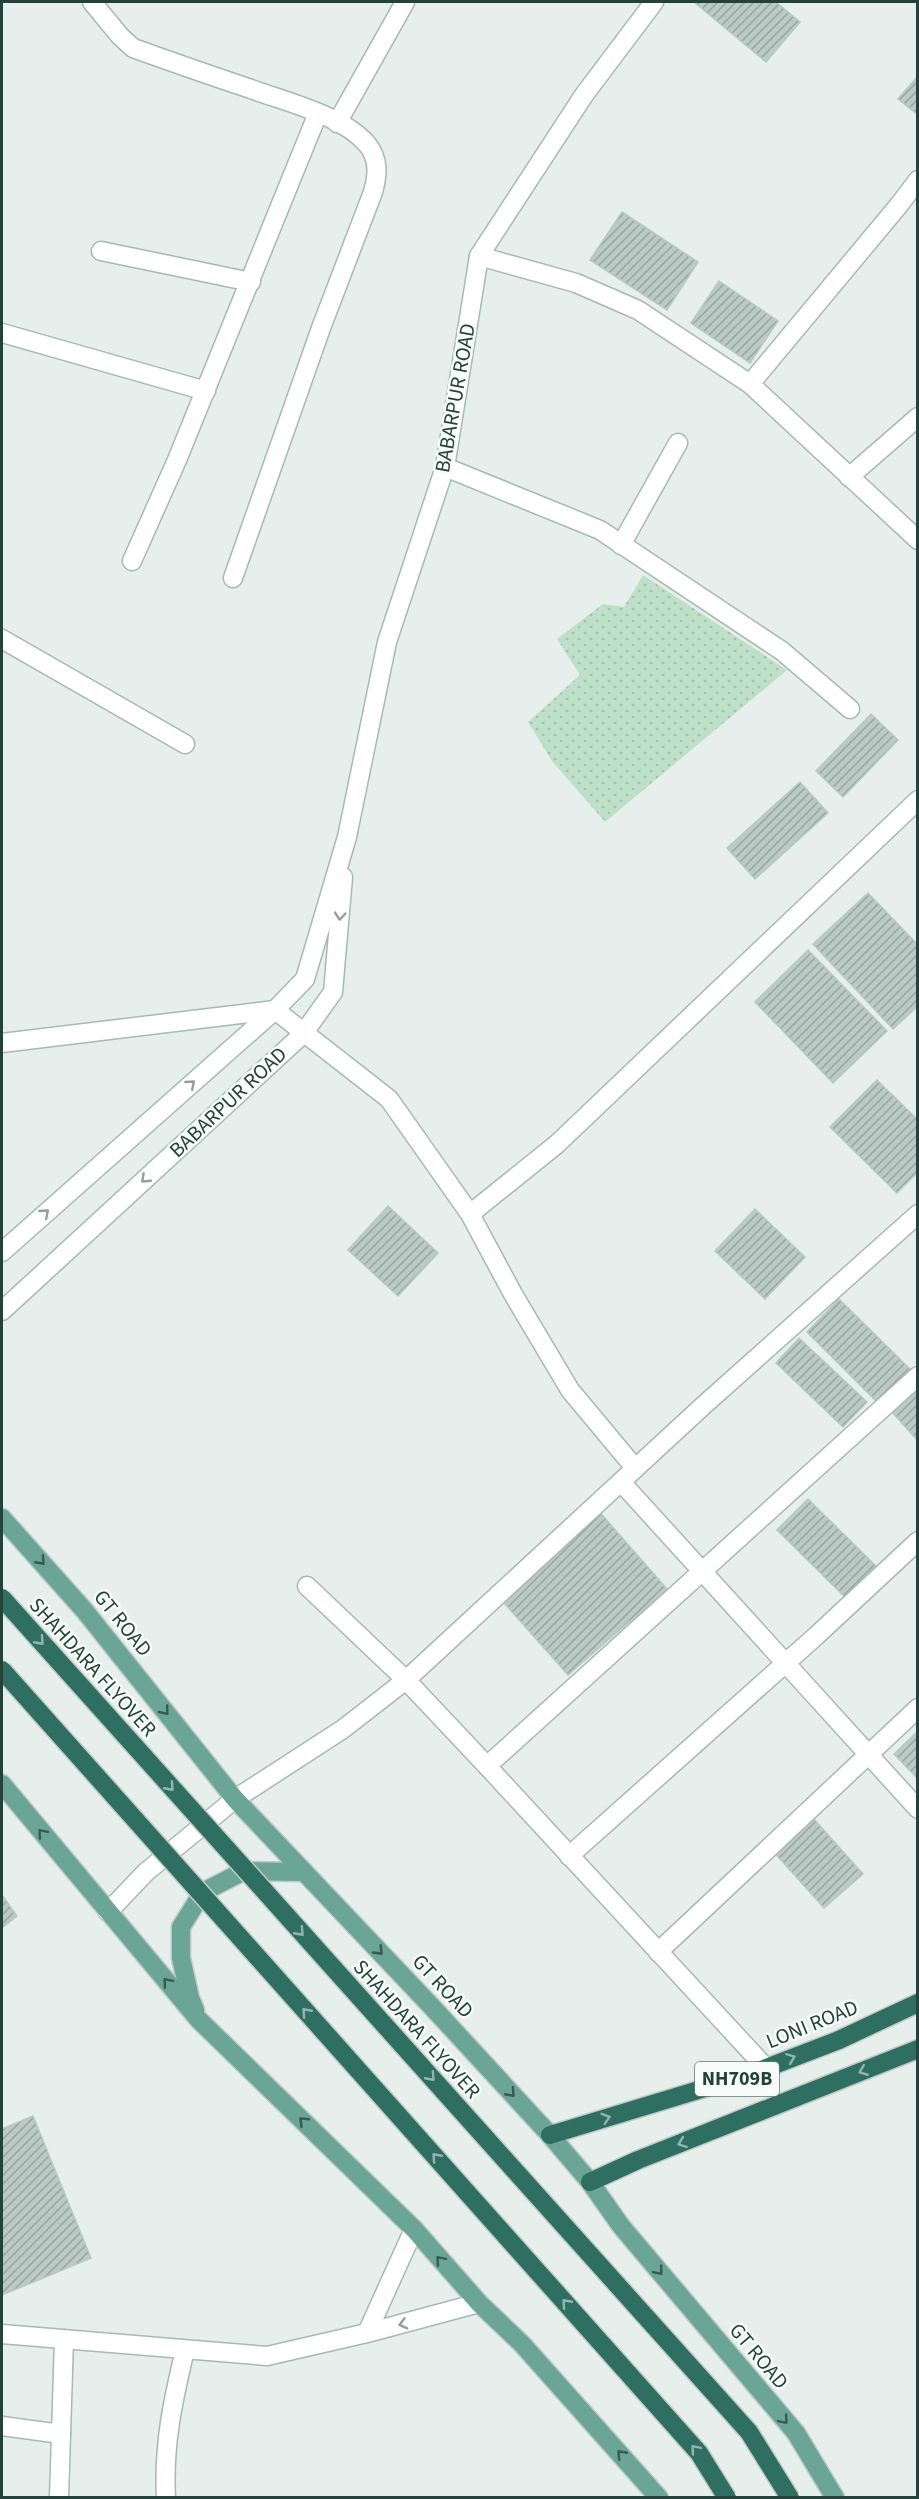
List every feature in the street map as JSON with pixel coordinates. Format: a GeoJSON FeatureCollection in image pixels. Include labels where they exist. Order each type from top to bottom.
{"type":"FeatureCollection","features":[{"type":"Feature","properties":{"kind":"highway","name":"SHAHDARA FLYOVER"},"geometry":{"type":"LineString","coordinates":[[2,1598],[749,2432],[790,2498]]}},
{"type":"Feature","properties":{"kind":"highway"},"geometry":{"type":"LineString","coordinates":[[2,1670],[699,2453],[727,2498]]}},
{"type":"Feature","properties":{"kind":"highway","name":"LONI ROAD"},"geometry":{"type":"LineString","coordinates":[[550,2135],[748,2075],[839,2040],[918,2003]]}},
{"type":"Feature","properties":{"kind":"highway","name":"NH709B"},"geometry":{"type":"LineString","coordinates":[[590,2182],[638,2160],[918,2049]]}},
{"type":"Feature","properties":{"kind":"main road","name":"GT ROAD"},"geometry":{"type":"LineString","coordinates":[[2,1518],[84,1610],[235,1799],[433,2008],[590,2182],[621,2226],[796,2433],[835,2498]]}},
{"type":"Feature","properties":{"kind":"main road"},"geometry":{"type":"LineString","coordinates":[[2,1784],[199,2020],[414,2229],[479,2303],[522,2344],[659,2498]]}},
{"type":"Feature","properties":{"kind":"main road"},"geometry":{"type":"LineString","coordinates":[[199,2020],[190,1998],[181,1958],[181,1927],[203,1892],[244,1870],[303,1872]]}},
{"type":"Feature","properties":{"kind":"street"},"geometry":{"type":"LineString","coordinates":[[92,2],[133,48],[318,113],[353,131],[368,145],[377,163],[377,177],[233,578]]}},
{"type":"Feature","properties":{"kind":"street"},"geometry":{"type":"LineString","coordinates":[[337,123],[405,2]]}},
{"type":"Feature","properties":{"kind":"street","name":"BABARPUR ROAD"},"geometry":{"type":"LineString","coordinates":[[2,1251],[274,1010],[305,979],[347,837],[387,642],[446,467],[479,256],[584,95],[654,2]]}},
{"type":"Feature","properties":{"kind":"street"},"geometry":{"type":"LineString","coordinates":[[132,561],[206,391],[318,113]]}},
{"type":"Feature","properties":{"kind":"street"},"geometry":{"type":"LineString","coordinates":[[750,384],[918,180]]}},
{"type":"Feature","properties":{"kind":"street"},"geometry":{"type":"LineString","coordinates":[[101,251],[251,282]]}},
{"type":"Feature","properties":{"kind":"street"},"geometry":{"type":"LineString","coordinates":[[479,256],[576,283],[638,310],[750,384],[918,540]]}},
{"type":"Feature","properties":{"kind":"street"},"geometry":{"type":"LineString","coordinates":[[2,333],[206,391]]}},
{"type":"Feature","properties":{"kind":"street"},"geometry":{"type":"LineString","coordinates":[[849,477],[918,417]]}},
{"type":"Feature","properties":{"kind":"street"},"geometry":{"type":"LineString","coordinates":[[621,544],[678,443]]}},
{"type":"Feature","properties":{"kind":"street"},"geometry":{"type":"LineString","coordinates":[[446,467],[600,530],[782,651],[850,709]]}},
{"type":"Feature","properties":{"kind":"street"},"geometry":{"type":"LineString","coordinates":[[2,639],[185,744]]}},
{"type":"Feature","properties":{"kind":"street"},"geometry":{"type":"LineString","coordinates":[[471,1214],[557,1144],[918,800]]}},
{"type":"Feature","properties":{"kind":"street","name":"BABARPUR ROAD"},"geometry":{"type":"LineString","coordinates":[[2,1311],[303,1034],[333,992],[347,837]]}},
{"type":"Feature","properties":{"kind":"street"},"geometry":{"type":"LineString","coordinates":[[2,1043],[274,1010],[389,1099],[471,1214],[513,1294],[570,1390],[635,1468]]}},
{"type":"Feature","properties":{"kind":"street"},"geometry":{"type":"LineString","coordinates":[[108,1912],[146,1872],[235,1799],[343,1729],[406,1680],[635,1468],[918,1214]]}},
{"type":"Feature","properties":{"kind":"street"},"geometry":{"type":"LineString","coordinates":[[487,1766],[918,1376]]}},
{"type":"Feature","properties":{"kind":"street"},"geometry":{"type":"LineString","coordinates":[[621,1482],[866,1755],[918,1809]]}},
{"type":"Feature","properties":{"kind":"street"},"geometry":{"type":"LineString","coordinates":[[569,1856],[918,1541]]}},
{"type":"Feature","properties":{"kind":"street"},"geometry":{"type":"LineString","coordinates":[[307,1586],[406,1680],[766,2068]]}},
{"type":"Feature","properties":{"kind":"street"},"geometry":{"type":"LineString","coordinates":[[658,1953],[918,1708]]}},
{"type":"Feature","properties":{"kind":"street"},"geometry":{"type":"LineString","coordinates":[[367,2333],[414,2229]]}},
{"type":"Feature","properties":{"kind":"street"},"geometry":{"type":"LineString","coordinates":[[2,2334],[267,2356],[367,2333],[479,2303]]}},
{"type":"Feature","properties":{"kind":"street"},"geometry":{"type":"LineString","coordinates":[[59,2498],[64,2339]]}},
{"type":"Feature","properties":{"kind":"street"},"geometry":{"type":"LineString","coordinates":[[166,2498],[166,2442],[170,2412],[185,2350]]}},
{"type":"Feature","properties":{"kind":"street"},"geometry":{"type":"LineString","coordinates":[[2,2426],[61,2434]]}},
{"type":"Feature","properties":{"kind":"green space"},"geometry":{"type":"Polygon","coordinates":[[[643,575],[787,670],[605,822],[552,761],[528,722],[580,675],[557,639],[603,604],[624,607],[643,575]]]}},
{"type":"Feature","properties":{"kind":"building"},"geometry":{"type":"Polygon","coordinates":[[[694,2],[776,2],[800,22],[766,62],[694,2]]]}},
{"type":"Feature","properties":{"kind":"building"},"geometry":{"type":"Polygon","coordinates":[[[918,76],[918,115],[898,99],[918,76]]]}},
{"type":"Feature","properties":{"kind":"building"},"geometry":{"type":"Polygon","coordinates":[[[622,212],[698,262],[667,310],[590,260],[622,212]]]}},
{"type":"Feature","properties":{"kind":"building"},"geometry":{"type":"Polygon","coordinates":[[[719,281],[778,321],[750,363],[691,323],[719,281]]]}},
{"type":"Feature","properties":{"kind":"building"},"geometry":{"type":"Polygon","coordinates":[[[871,714],[898,740],[843,797],[816,771],[871,714]]]}},
{"type":"Feature","properties":{"kind":"building"},"geometry":{"type":"Polygon","coordinates":[[[800,782],[828,813],[755,879],[727,848],[800,782]]]}},
{"type":"Feature","properties":{"kind":"building"},"geometry":{"type":"Polygon","coordinates":[[[868,893],[918,945],[918,1006],[893,1029],[813,944],[868,893]]]}},
{"type":"Feature","properties":{"kind":"building"},"geometry":{"type":"Polygon","coordinates":[[[808,950],[887,1031],[833,1083],[755,1002],[808,950]]]}},
{"type":"Feature","properties":{"kind":"building"},"geometry":{"type":"Polygon","coordinates":[[[877,1080],[918,1120],[918,1172],[897,1193],[830,1127],[877,1080]]]}},
{"type":"Feature","properties":{"kind":"building"},"geometry":{"type":"Polygon","coordinates":[[[388,1206],[438,1253],[398,1296],[348,1250],[388,1206]]]}},
{"type":"Feature","properties":{"kind":"building"},"geometry":{"type":"Polygon","coordinates":[[[755,1209],[805,1257],[765,1299],[715,1251],[755,1209]]]}},
{"type":"Feature","properties":{"kind":"building"},"geometry":{"type":"Polygon","coordinates":[[[839,1299],[913,1372],[880,1405],[807,1332],[839,1299]]]}},
{"type":"Feature","properties":{"kind":"building"},"geometry":{"type":"Polygon","coordinates":[[[799,1338],[867,1402],[843,1427],[776,1363],[799,1338]]]}},
{"type":"Feature","properties":{"kind":"building"},"geometry":{"type":"Polygon","coordinates":[[[918,1389],[918,1441],[892,1412],[918,1389]]]}},
{"type":"Feature","properties":{"kind":"building"},"geometry":{"type":"Polygon","coordinates":[[[808,1499],[879,1569],[848,1600],[777,1530],[808,1499]]]}},
{"type":"Feature","properties":{"kind":"building"},"geometry":{"type":"Polygon","coordinates":[[[597,1509],[667,1589],[568,1675],[498,1596],[597,1509]]]}},
{"type":"Feature","properties":{"kind":"building"},"geometry":{"type":"Polygon","coordinates":[[[918,1731],[918,1779],[894,1754],[918,1731]]]}},
{"type":"Feature","properties":{"kind":"building"},"geometry":{"type":"Polygon","coordinates":[[[812,1817],[863,1874],[824,1908],[773,1851],[812,1817]]]}},
{"type":"Feature","properties":{"kind":"building"},"geometry":{"type":"Polygon","coordinates":[[[2,1895],[17,1916],[2,1928],[2,1895]]]}},
{"type":"Feature","properties":{"kind":"building"},"geometry":{"type":"Polygon","coordinates":[[[33,2116],[91,2258],[2,2295],[2,2129],[33,2116]]]}}]}
